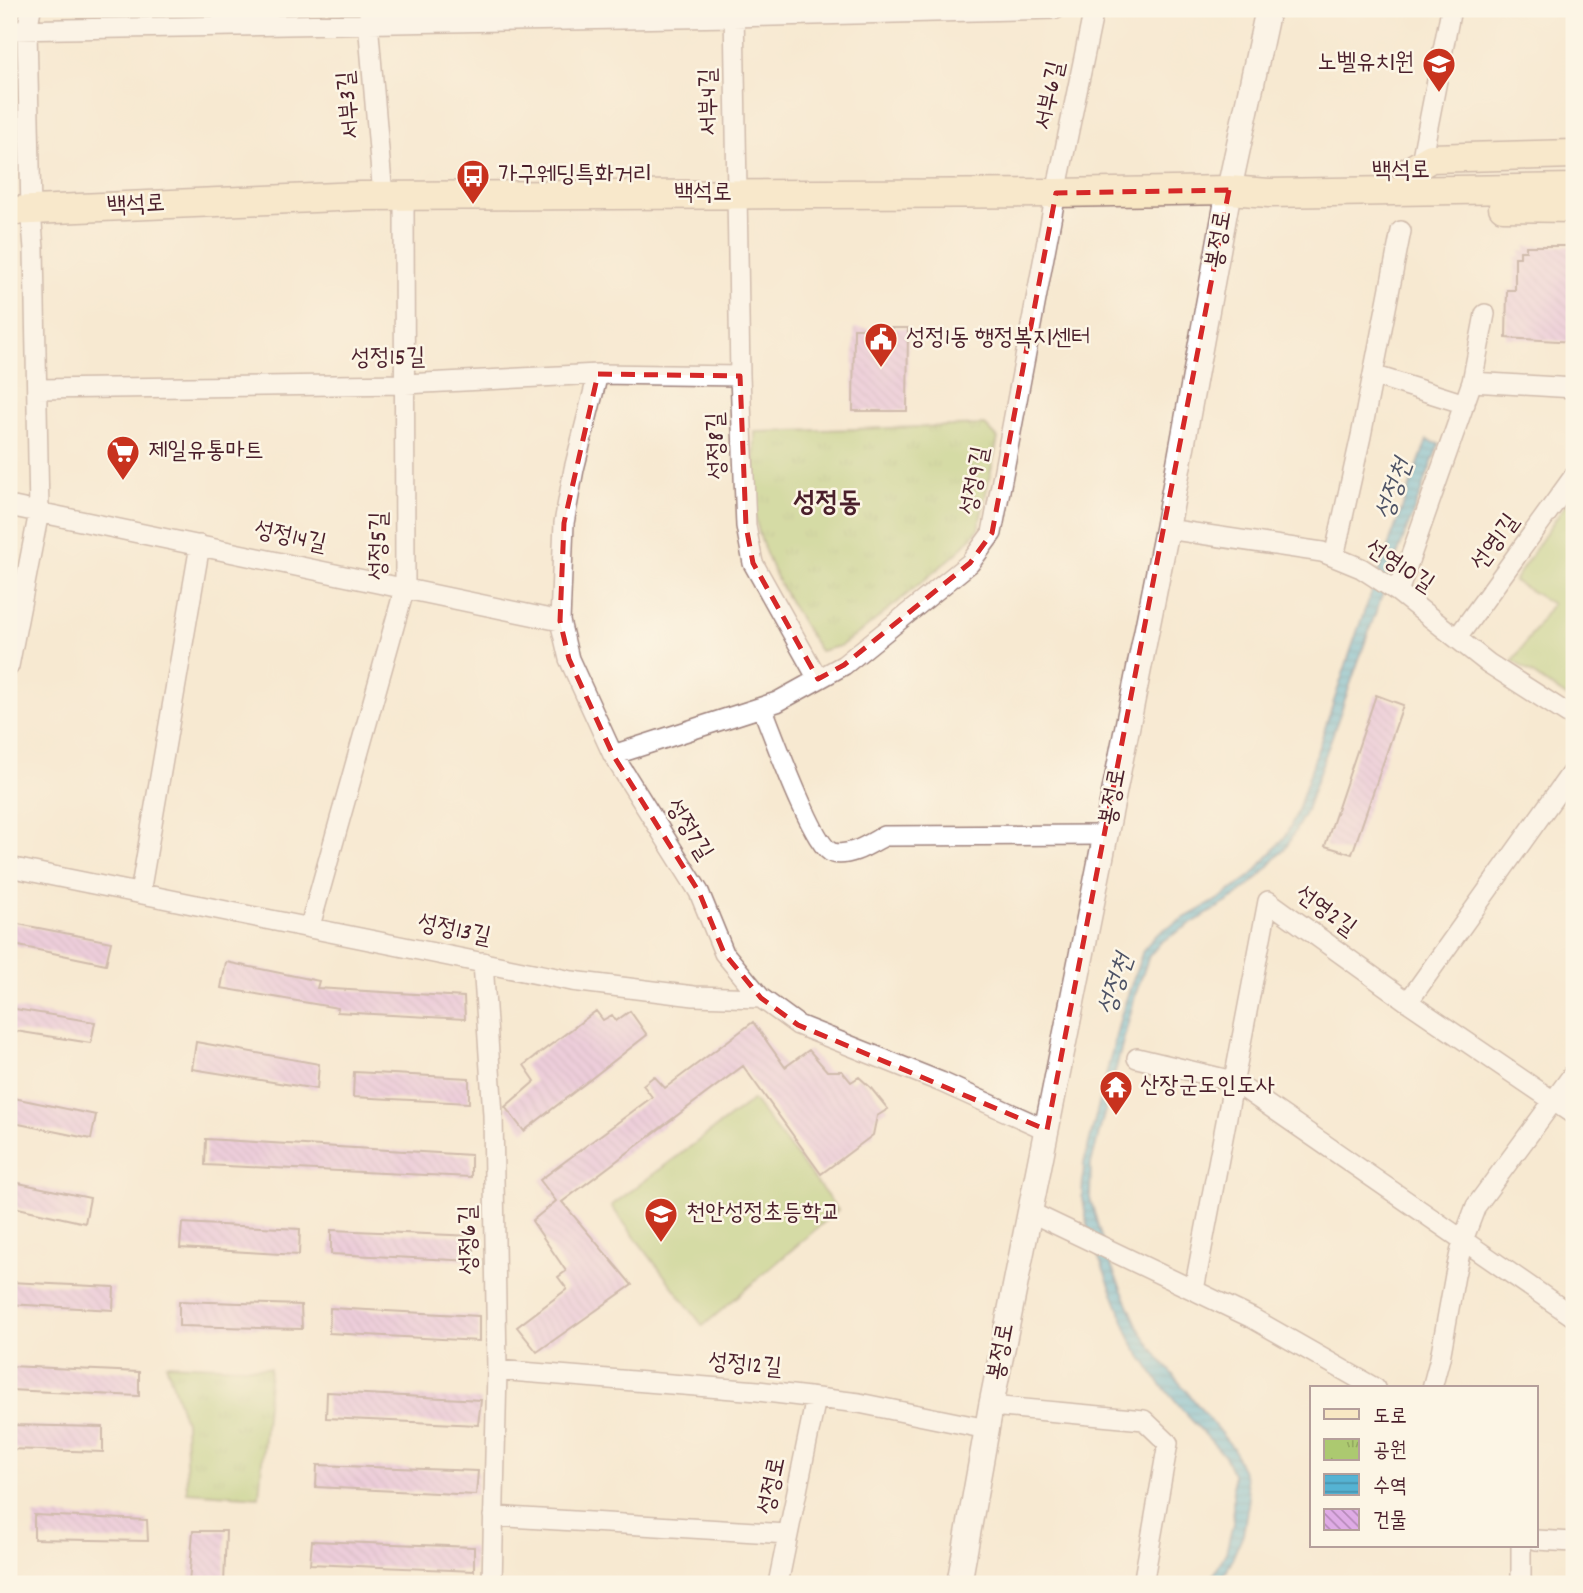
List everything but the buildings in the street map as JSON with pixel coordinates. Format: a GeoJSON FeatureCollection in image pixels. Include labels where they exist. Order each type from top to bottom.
{"type":"FeatureCollection","features":[{"type":"Feature","properties":{"kind":"main road"},"geometry":{"type":"LineString","coordinates":[[1574,154],[1431,158],[1412,175],[1426,201],[1451,206],[1574,208]]}},
{"type":"Feature","properties":{"kind":"main road","name":"백석로"},"geometry":{"type":"LineString","coordinates":[[20,211],[393,196],[1229,190],[1269,193],[1412,175],[1574,169]]}},
{"type":"Feature","properties":{"kind":"main road","name":"백석로"},"geometry":{"type":"LineString","coordinates":[[1412,175],[1574,188]]}},
{"type":"Feature","properties":{"kind":"street"},"geometry":{"type":"LineString","coordinates":[[9,666],[39,512],[34,249],[20,211],[18,30],[31,9]]}},
{"type":"Feature","properties":{"kind":"street"},"geometry":{"type":"LineString","coordinates":[[18,30],[369,15],[1056,9]]}},
{"type":"Feature","properties":{"kind":"street","name":"서부6길"},"geometry":{"type":"LineString","coordinates":[[1056,193],[1094,9]]}},
{"type":"Feature","properties":{"kind":"street","name":"봉정로"},"geometry":{"type":"LineString","coordinates":[[959,1584],[989,1418],[1167,529],[1229,190],[1268,9]]}},
{"type":"Feature","properties":{"kind":"street"},"geometry":{"type":"LineString","coordinates":[[1412,175],[1451,9]]}},
{"type":"Feature","properties":{"kind":"street","name":"서부4길"},"geometry":{"type":"LineString","coordinates":[[733,13],[737,194]]}},
{"type":"Feature","properties":{"kind":"street","name":"서부3길"},"geometry":{"type":"LineString","coordinates":[[369,15],[393,196]]}},
{"type":"Feature","properties":{"kind":"street","name":"성정9길"},"geometry":{"type":"LineString","coordinates":[[613,755],[777,702],[844,665],[970,563],[992,533],[1056,193]]}},
{"type":"Feature","properties":{"kind":"street","name":"성정8길"},"geometry":{"type":"LineString","coordinates":[[737,194],[746,526],[753,563],[818,679]]}},
{"type":"Feature","properties":{"kind":"street","name":"성정5길"},"geometry":{"type":"LineString","coordinates":[[310,926],[405,587],[405,384],[393,196]]}},
{"type":"Feature","properties":{"kind":"street"},"geometry":{"type":"LineString","coordinates":[[1334,557],[1401,231]]}},
{"type":"Feature","properties":{"kind":"street"},"geometry":{"type":"LineString","coordinates":[[1398,592],[1472,382],[1485,314]]}},
{"type":"Feature","properties":{"kind":"street","name":"성정15길"},"geometry":{"type":"LineString","coordinates":[[37,389],[405,384],[598,374],[740,376]]}},
{"type":"Feature","properties":{"kind":"street","name":"성정7길"},"geometry":{"type":"LineString","coordinates":[[598,374],[574,469],[564,523],[560,621],[569,659],[613,755],[699,892],[724,953],[761,998],[798,1025],[905,1067],[1047,1130]]}},
{"type":"Feature","properties":{"kind":"street"},"geometry":{"type":"LineString","coordinates":[[1373,375],[1465,404]]}},
{"type":"Feature","properties":{"kind":"street"},"geometry":{"type":"LineString","coordinates":[[1472,382],[1574,388]]}},
{"type":"Feature","properties":{"kind":"street","name":"선영1길"},"geometry":{"type":"LineString","coordinates":[[1457,638],[1574,476]]}},
{"type":"Feature","properties":{"kind":"street","name":"성정14길"},"geometry":{"type":"LineString","coordinates":[[9,506],[560,621]]}},
{"type":"Feature","properties":{"kind":"street","name":"선영10길"},"geometry":{"type":"LineString","coordinates":[[1167,529],[1322,552],[1362,568],[1398,592],[1489,663],[1574,718]]}},
{"type":"Feature","properties":{"kind":"street"},"geometry":{"type":"LineString","coordinates":[[140,893],[200,545]]}},
{"type":"Feature","properties":{"kind":"street"},"geometry":{"type":"LineString","coordinates":[[762,706],[809,822],[824,847],[833,853],[854,852],[884,836],[1106,835]]}},
{"type":"Feature","properties":{"kind":"street"},"geometry":{"type":"LineString","coordinates":[[1574,769],[1408,1002],[1574,1115]]}},
{"type":"Feature","properties":{"kind":"street","name":"성정13길"},"geometry":{"type":"LineString","coordinates":[[9,867],[599,984],[694,996],[761,998]]}},
{"type":"Feature","properties":{"kind":"street","name":"선영2길"},"geometry":{"type":"LineString","coordinates":[[1194,1290],[1268,901],[1408,1002]]}},
{"type":"Feature","properties":{"kind":"street","name":"성정6길"},"geometry":{"type":"LineString","coordinates":[[482,962],[493,1115],[497,1370],[492,1584]]}},
{"type":"Feature","properties":{"kind":"street"},"geometry":{"type":"LineString","coordinates":[[1137,1058],[1233,1081],[1574,1317]]}},
{"type":"Feature","properties":{"kind":"street"},"geometry":{"type":"LineString","coordinates":[[1433,1386],[1463,1240],[1476,1206],[1574,1073]]}},
{"type":"Feature","properties":{"kind":"street"},"geometry":{"type":"LineString","coordinates":[[1030,1212],[1252,1318],[1371,1386]]}},
{"type":"Feature","properties":{"kind":"street","name":"성정12길"},"geometry":{"type":"LineString","coordinates":[[497,1370],[859,1402],[989,1418],[1144,1420],[1168,1443],[1143,1584]]}},
{"type":"Feature","properties":{"kind":"street","name":"성정로"},"geometry":{"type":"LineString","coordinates":[[778,1584],[816,1398]]}},
{"type":"Feature","properties":{"kind":"street"},"geometry":{"type":"LineString","coordinates":[[494,1516],[788,1534]]}},
{"type":"Feature","properties":{"kind":"street"},"geometry":{"type":"LineString","coordinates":[[1538,1540],[1574,1542]]}},
{"type":"Feature","properties":{"kind":"street"},"geometry":{"type":"LineString","coordinates":[[1521,1548],[1521,1580],[1524,1584]]}},
{"type":"Feature","properties":{"kind":"highlighted area"},"geometry":{"type":"Polygon","coordinates":[[[1229,190],[1047,1130],[798,1025],[761,998],[724,953],[699,892],[613,755],[569,659],[560,621],[564,523],[598,374],[740,376],[746,526],[753,563],[818,679],[844,665],[970,563],[992,533],[1056,193],[1229,190]]]}},
{"type":"Feature","properties":{"kind":"green space"},"geometry":{"type":"Polygon","coordinates":[[[985,425],[998,438],[978,530],[957,553],[866,628],[840,646],[820,651],[779,582],[757,526],[753,499],[755,432],[985,425]]]}},
{"type":"Feature","properties":{"kind":"green space"},"geometry":{"type":"Polygon","coordinates":[[[1567,502],[1574,506],[1574,702],[1513,661],[1552,604],[1514,581],[1567,502]]]}},
{"type":"Feature","properties":{"kind":"green space"},"geometry":{"type":"Polygon","coordinates":[[[753,1100],[838,1210],[703,1326],[611,1206],[753,1100]]]}},
{"type":"Feature","properties":{"kind":"green space"},"geometry":{"type":"Polygon","coordinates":[[[166,1364],[270,1368],[259,1497],[187,1492],[185,1422],[166,1364]]]}},
{"type":"Feature","properties":{"kind":"water"},"geometry":{"type":"Polygon","coordinates":[[[1427,440],[1439,444],[1305,813],[1287,846],[1258,878],[1234,898],[1161,942],[1149,956],[1135,996],[1091,1164],[1090,1198],[1107,1257],[1139,1329],[1159,1358],[1233,1448],[1245,1477],[1249,1498],[1243,1534],[1221,1584],[1209,1584],[1226,1552],[1233,1524],[1233,1474],[1225,1456],[1158,1381],[1133,1344],[1089,1233],[1082,1196],[1084,1163],[1121,1015],[1143,950],[1166,928],[1219,899],[1252,875],[1284,838],[1296,815],[1359,626],[1427,440]]]}},
{"type":"Feature","properties":{"kind":"place","name":"노벨유치원"},"geometry":{"type":"Point","coordinates":[1439,94]}},
{"type":"Feature","properties":{"kind":"place","name":"가구웨딩특화거리"},"geometry":{"type":"Point","coordinates":[473,206]}},
{"type":"Feature","properties":{"kind":"place","name":"성정1동 행정복지센터"},"geometry":{"type":"Point","coordinates":[881,369]}},
{"type":"Feature","properties":{"kind":"place","name":"제일유통마트"},"geometry":{"type":"Point","coordinates":[123,482]}},
{"type":"Feature","properties":{"kind":"place","name":"산장군도인도사"},"geometry":{"type":"Point","coordinates":[1116,1117]}},
{"type":"Feature","properties":{"kind":"place","name":"천안성정초등학교"},"geometry":{"type":"Point","coordinates":[661,1244]}},
{"type":"Feature","properties":{"kind":"district","name":"성정동"},"geometry":{"type":"Point","coordinates":[827,505]}},
{"type":"Feature","properties":{"kind":"water label","name":"성정천"},"geometry":{"type":"Point","coordinates":[1395,490]}},
{"type":"Feature","properties":{"kind":"water label","name":"성정천"},"geometry":{"type":"Point","coordinates":[1117,985]}}]}
